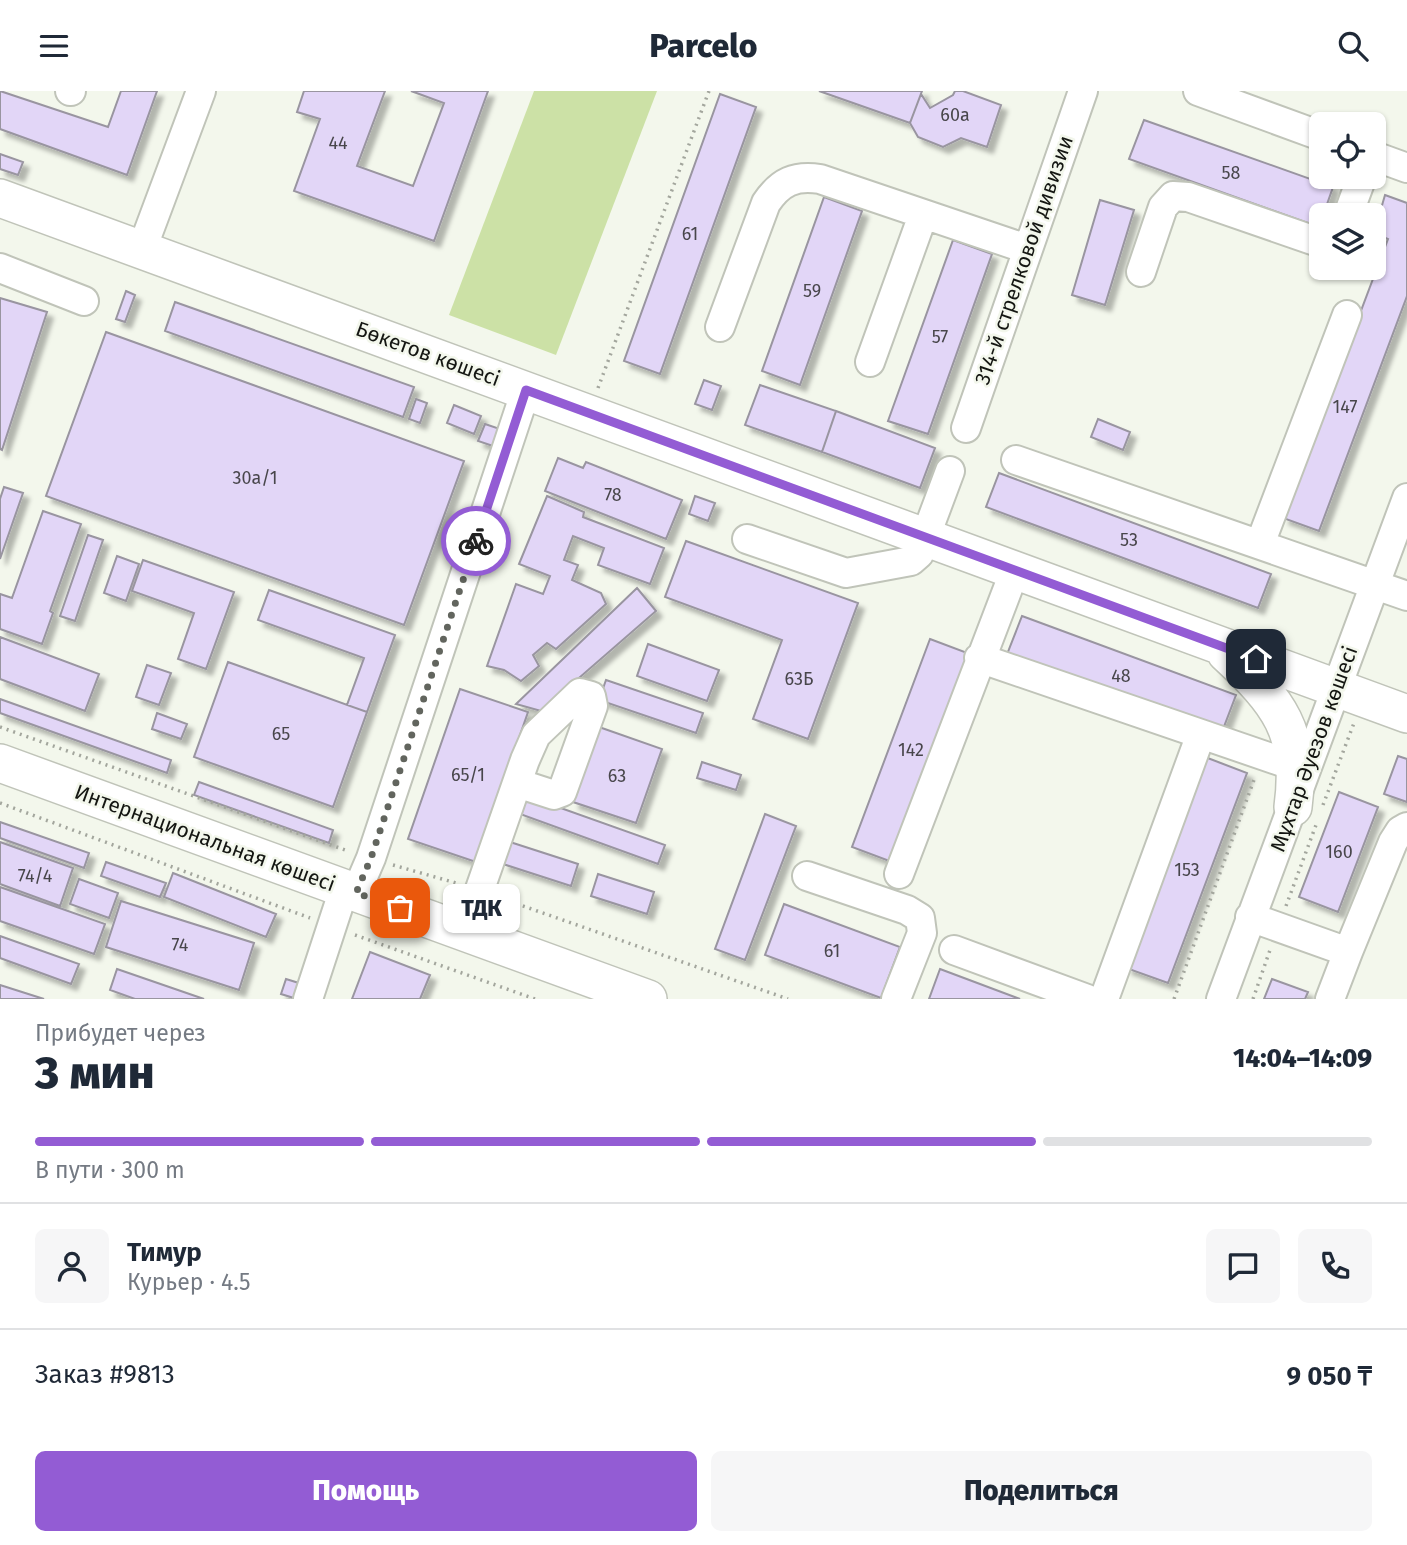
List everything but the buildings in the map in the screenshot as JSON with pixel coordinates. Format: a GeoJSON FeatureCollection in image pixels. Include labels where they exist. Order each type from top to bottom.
{"type":"FeatureCollection","features":[{"type":"Feature","properties":{"kind":"main road","name":"Бөкетов көшесі"},"geometry":{"type":"LineString","coordinates":[[0,198],[1407,714]]}},
{"type":"Feature","properties":{"kind":"main road"},"geometry":{"type":"LineString","coordinates":[[1215,644],[1255,682],[1272,704],[1289,734],[1302,768],[1293,807]]}},
{"type":"Feature","properties":{"kind":"main road","name":"Интернациональная көшесі"},"geometry":{"type":"LineString","coordinates":[[0,763],[648,999]]}},
{"type":"Feature","properties":{"kind":"street"},"geometry":{"type":"LineString","coordinates":[[142,249],[201,91]]}},
{"type":"Feature","properties":{"kind":"street","name":"314-й стрелковой дивизии"},"geometry":{"type":"LineString","coordinates":[[966,428],[1083,91]]}},
{"type":"Feature","properties":{"kind":"street"},"geometry":{"type":"LineString","coordinates":[[1198,91],[1261,102],[1309,129]]}},
{"type":"Feature","properties":{"kind":"street"},"geometry":{"type":"LineString","coordinates":[[1386,160],[1407,168]]}},
{"type":"Feature","properties":{"kind":"street"},"geometry":{"type":"LineString","coordinates":[[720,327],[766,203],[775,190],[788,180],[804,176],[820,179],[1027,249]]}},
{"type":"Feature","properties":{"kind":"street"},"geometry":{"type":"LineString","coordinates":[[1142,272],[1163,207],[1173,196],[1188,197],[1309,239]]}},
{"type":"Feature","properties":{"kind":"street"},"geometry":{"type":"LineString","coordinates":[[870,362],[923,215]]}},
{"type":"Feature","properties":{"kind":"street"},"geometry":{"type":"LineString","coordinates":[[0,268],[83,301]]}},
{"type":"Feature","properties":{"kind":"street"},"geometry":{"type":"LineString","coordinates":[[1260,544],[1347,315]]}},
{"type":"Feature","properties":{"kind":"street"},"geometry":{"type":"LineString","coordinates":[[308,999],[350,891],[371,858],[526,390]]}},
{"type":"Feature","properties":{"kind":"street"},"geometry":{"type":"LineString","coordinates":[[1016,460],[1407,596]]}},
{"type":"Feature","properties":{"kind":"street"},"geometry":{"type":"LineString","coordinates":[[747,539],[834,571],[853,573],[911,561],[919,554],[950,471]]}},
{"type":"Feature","properties":{"kind":"street","name":"Мұхтар Әуезов көшесі"},"geometry":{"type":"LineString","coordinates":[[1302,768],[1350,693],[1375,584],[1407,498]]}},
{"type":"Feature","properties":{"kind":"street"},"geometry":{"type":"LineString","coordinates":[[899,874],[979,658],[1016,570]]}},
{"type":"Feature","properties":{"kind":"street"},"geometry":{"type":"LineString","coordinates":[[979,658],[1302,768]]}},
{"type":"Feature","properties":{"kind":"street"},"geometry":{"type":"LineString","coordinates":[[1104,999],[1201,734]]}},
{"type":"Feature","properties":{"kind":"street"},"geometry":{"type":"LineString","coordinates":[[465,932],[517,783]]}},
{"type":"Feature","properties":{"kind":"street","name":"Мұхтар Әуезов көшесі"},"geometry":{"type":"LineString","coordinates":[[1221,999],[1293,807]]}},
{"type":"Feature","properties":{"kind":"street"},"geometry":{"type":"LineString","coordinates":[[1330,999],[1396,836],[1407,827]]}},
{"type":"Feature","properties":{"kind":"street"},"geometry":{"type":"LineString","coordinates":[[807,876],[907,910],[919,918],[922,933],[896,999]]}},
{"type":"Feature","properties":{"kind":"street"},"geometry":{"type":"LineString","coordinates":[[1250,917],[1348,952]]}},
{"type":"Feature","properties":{"kind":"street"},"geometry":{"type":"LineString","coordinates":[[954,950],[1087,999]]}},
{"type":"Feature","properties":{"kind":"path"},"geometry":{"type":"LineString","coordinates":[[589,413],[709,91]]}},
{"type":"Feature","properties":{"kind":"path"},"geometry":{"type":"LineString","coordinates":[[1253,999],[1350,693]]}},
{"type":"Feature","properties":{"kind":"path"},"geometry":{"type":"LineString","coordinates":[[1174,999],[1263,755]]}},
{"type":"Feature","properties":{"kind":"path"},"geometry":{"type":"LineString","coordinates":[[0,803],[535,999]]}},
{"type":"Feature","properties":{"kind":"green space"},"geometry":{"type":"Polygon","coordinates":[[[534,91],[657,91],[556,355],[449,315],[534,91]]]}},
{"type":"Feature","properties":{"kind":"way so far"},"geometry":{"type":"LineString","coordinates":[[400,908],[356,893],[371,858],[476,541]]}},
{"type":"Feature","properties":{"kind":"place","name":"ТДК"},"geometry":{"type":"Point","coordinates":[400,908]}},
{"type":"Feature","properties":{"kind":"route"},"geometry":{"type":"LineString","coordinates":[[476,541],[526,390],[1256,659]]}}]}
